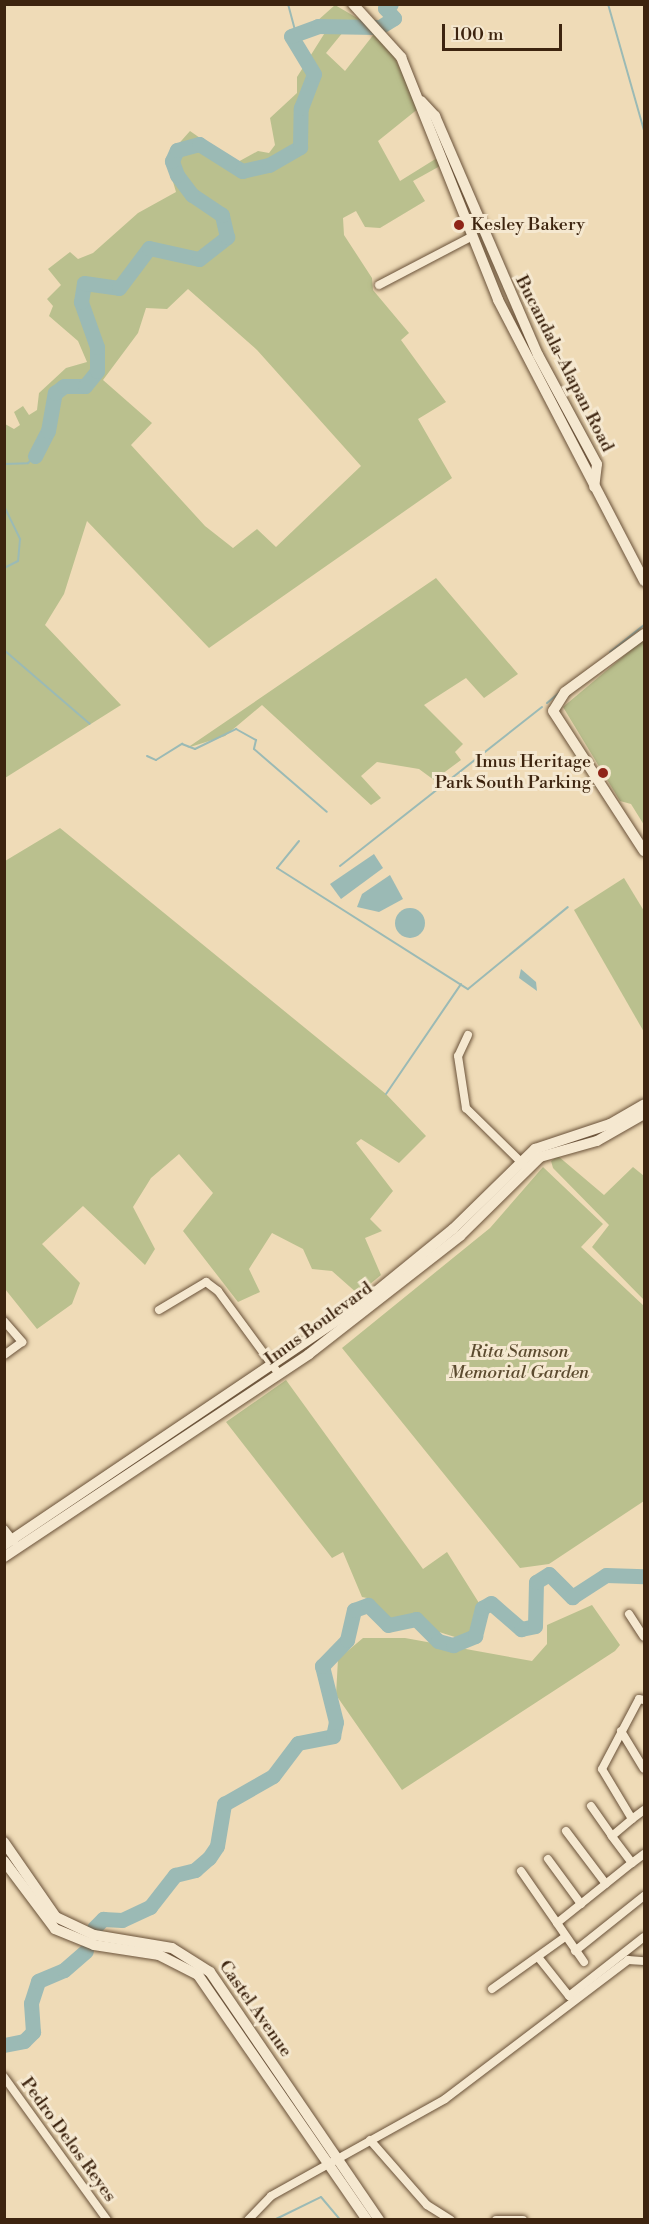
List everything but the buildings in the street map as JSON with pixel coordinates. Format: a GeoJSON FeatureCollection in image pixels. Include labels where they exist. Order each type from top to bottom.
{"type":"FeatureCollection","features":[{"type":"Feature","properties":{"kind":"main road","name":"Bucandala-Alapan Road"},"geometry":{"type":"LineString","coordinates":[[353,4],[396,48],[471,237],[535,377],[645,581]]}},
{"type":"Feature","properties":{"kind":"main road","name":"Bucandala-Alapan Road"},"geometry":{"type":"LineString","coordinates":[[417,98],[435,116],[528,335],[597,464],[594,487]]}},
{"type":"Feature","properties":{"kind":"main road"},"geometry":{"type":"LineString","coordinates":[[645,634],[565,692],[553,711],[645,851]]}},
{"type":"Feature","properties":{"kind":"main road","name":"Imus Boulevard"},"geometry":{"type":"LineString","coordinates":[[4,1557],[11,1544],[277,1370],[457,1232],[525,1166],[545,1143],[610,1124],[645,1104]]}},
{"type":"Feature","properties":{"kind":"main road","name":"Imus Boulevard"},"geometry":{"type":"LineString","coordinates":[[525,1166],[550,1151],[597,1141],[645,1114]]}},
{"type":"Feature","properties":{"kind":"main road","name":"Castel Avenue"},"geometry":{"type":"LineString","coordinates":[[4,1842],[56,1917],[94,1935],[163,1945],[203,1965],[333,2161],[367,2220]]}},
{"type":"Feature","properties":{"kind":"main road","name":"Castel Avenue"},"geometry":{"type":"LineString","coordinates":[[4,1861],[55,1929],[94,1945],[159,1955],[198,1975],[333,2161],[379,2220]]}},
{"type":"Feature","properties":{"kind":"street"},"geometry":{"type":"LineString","coordinates":[[379,285],[471,237]]}},
{"type":"Feature","properties":{"kind":"street"},"geometry":{"type":"LineString","coordinates":[[468,1035],[458,1056],[466,1108],[525,1166]]}},
{"type":"Feature","properties":{"kind":"street"},"geometry":{"type":"LineString","coordinates":[[159,1310],[206,1282],[277,1370]]}},
{"type":"Feature","properties":{"kind":"street"},"geometry":{"type":"LineString","coordinates":[[4,1321],[22,1342],[4,1355]]}},
{"type":"Feature","properties":{"kind":"street"},"geometry":{"type":"LineString","coordinates":[[4,1529],[11,1544]]}},
{"type":"Feature","properties":{"kind":"street"},"geometry":{"type":"LineString","coordinates":[[629,1614],[643,1631]]}},
{"type":"Feature","properties":{"kind":"street"},"geometry":{"type":"LineString","coordinates":[[632,1819],[602,1769],[639,1699],[645,1700]]}},
{"type":"Feature","properties":{"kind":"street"},"geometry":{"type":"LineString","coordinates":[[621,1731],[645,1770]]}},
{"type":"Feature","properties":{"kind":"street"},"geometry":{"type":"LineString","coordinates":[[591,1806],[632,1863]]}},
{"type":"Feature","properties":{"kind":"street"},"geometry":{"type":"LineString","coordinates":[[612,1836],[645,1810]]}},
{"type":"Feature","properties":{"kind":"street"},"geometry":{"type":"LineString","coordinates":[[566,1831],[606,1884]]}},
{"type":"Feature","properties":{"kind":"street"},"geometry":{"type":"LineString","coordinates":[[557,1923],[645,1854]]}},
{"type":"Feature","properties":{"kind":"street"},"geometry":{"type":"LineString","coordinates":[[549,1860],[581,1904]]}},
{"type":"Feature","properties":{"kind":"street"},"geometry":{"type":"LineString","coordinates":[[521,1871],[584,1962]]}},
{"type":"Feature","properties":{"kind":"street"},"geometry":{"type":"LineString","coordinates":[[575,1951],[645,1896]]}},
{"type":"Feature","properties":{"kind":"street"},"geometry":{"type":"LineString","coordinates":[[538,1956],[569,1996],[645,1936]]}},
{"type":"Feature","properties":{"kind":"street"},"geometry":{"type":"LineString","coordinates":[[492,1989],[565,1937]]}},
{"type":"Feature","properties":{"kind":"street"},"geometry":{"type":"LineString","coordinates":[[248,2220],[271,2196],[445,2099],[628,1959],[645,1961]]}},
{"type":"Feature","properties":{"kind":"street","name":"Pedro Delos Reyes"},"geometry":{"type":"LineString","coordinates":[[4,2078],[107,2220]]}},
{"type":"Feature","properties":{"kind":"street"},"geometry":{"type":"LineString","coordinates":[[370,2140],[427,2205],[451,2220]]}},
{"type":"Feature","properties":{"kind":"street"},"geometry":{"type":"LineString","coordinates":[[496,2220],[523,2220]]}},
{"type":"Feature","properties":{"kind":"green space"},"geometry":{"type":"Polygon","coordinates":[[[335,5],[376,29],[361,34],[348,26],[326,53],[345,71],[374,34],[393,54],[419,108],[378,141],[400,181],[437,158],[440,166],[413,181],[425,201],[380,228],[365,227],[356,211],[343,218],[344,235],[372,278],[373,290],[409,333],[401,340],[446,402],[418,419],[452,478],[209,648],[87,521],[64,594],[45,625],[121,705],[5,778],[5,424],[14,429],[20,425],[14,412],[23,406],[29,415],[37,410],[39,393],[66,368],[87,362],[78,341],[49,316],[53,306],[47,299],[61,285],[48,269],[70,252],[78,259],[93,253],[138,213],[176,192],[166,158],[190,131],[236,163],[258,151],[269,153],[275,145],[270,118],[297,93],[297,77],[326,31],[316,22],[335,5]],[[188,289],[167,309],[146,308],[138,333],[103,380],[152,423],[131,445],[205,526],[233,548],[257,529],[276,547],[361,466],[257,350],[188,289]]]}},
{"type":"Feature","properties":{"kind":"green space"},"geometry":{"type":"Polygon","coordinates":[[[436,578],[518,674],[484,698],[466,678],[424,705],[463,744],[455,752],[461,760],[434,780],[419,769],[377,762],[361,776],[381,798],[371,805],[262,705],[225,736],[187,748],[436,578]]]}},
{"type":"Feature","properties":{"kind":"green space"},"geometry":{"type":"Polygon","coordinates":[[[644,639],[644,825],[631,804],[620,801],[563,707],[644,639]]]}},
{"type":"Feature","properties":{"kind":"green space"},"geometry":{"type":"Polygon","coordinates":[[[60,828],[386,1094],[426,1136],[399,1163],[361,1139],[356,1143],[393,1191],[370,1219],[382,1231],[365,1238],[381,1275],[358,1294],[332,1271],[312,1269],[303,1249],[272,1233],[249,1269],[260,1292],[238,1302],[183,1231],[213,1193],[179,1154],[151,1178],[133,1207],[155,1249],[145,1265],[83,1206],[42,1244],[80,1283],[72,1304],[37,1329],[5,1289],[5,861],[60,828]]]}},
{"type":"Feature","properties":{"kind":"green space"},"geometry":{"type":"Polygon","coordinates":[[[624,878],[644,911],[644,1032],[574,910],[624,878]]]}},
{"type":"Feature","properties":{"kind":"green space"},"geometry":{"type":"Polygon","coordinates":[[[558,1156],[604,1195],[633,1167],[644,1176],[644,1300],[592,1247],[609,1225],[553,1168],[551,1161],[558,1156]]]}},
{"type":"Feature","properties":{"kind":"green space","name":"Rita Samson Memorial Garden"},"geometry":{"type":"Polygon","coordinates":[[[543,1167],[603,1224],[581,1247],[644,1306],[644,1501],[549,1564],[520,1568],[342,1348],[490,1228],[543,1167]]]}},
{"type":"Feature","properties":{"kind":"green space"},"geometry":{"type":"Polygon","coordinates":[[[286,1380],[423,1569],[447,1552],[479,1603],[472,1634],[458,1638],[436,1631],[421,1616],[392,1624],[372,1599],[362,1597],[343,1552],[332,1558],[226,1422],[286,1380]]]}},
{"type":"Feature","properties":{"kind":"green space"},"geometry":{"type":"Polygon","coordinates":[[[592,1605],[620,1645],[615,1651],[402,1790],[336,1695],[338,1659],[363,1638],[405,1638],[532,1661],[547,1644],[547,1625],[592,1605]]]}},
{"type":"Feature","properties":{"kind":"water"},"geometry":{"type":"Polygon","coordinates":[[[374,854],[383,868],[341,899],[330,884],[374,854]]]}},
{"type":"Feature","properties":{"kind":"water"},"geometry":{"type":"Polygon","coordinates":[[[390,875],[403,899],[379,912],[357,907],[362,894],[390,875]]]}},
{"type":"Feature","properties":{"kind":"water"},"geometry":{"type":"Polygon","coordinates":[[[410,908],[421,912],[425,923],[421,934],[410,938],[399,934],[395,923],[399,912],[410,908]]]}},
{"type":"Feature","properties":{"kind":"water"},"geometry":{"type":"Polygon","coordinates":[[[521,969],[536,982],[537,991],[519,978],[521,969]]]}},
{"type":"Feature","properties":{"kind":"waterway"},"geometry":{"type":"LineString","coordinates":[[288,4],[295,31]]}},
{"type":"Feature","properties":{"kind":"waterway"},"geometry":{"type":"LineString","coordinates":[[383,25],[394,18],[385,8],[391,4]]}},
{"type":"Feature","properties":{"kind":"waterway"},"geometry":{"type":"LineString","coordinates":[[608,4],[644,130]]}},
{"type":"Feature","properties":{"kind":"waterway"},"geometry":{"type":"LineString","coordinates":[[35,456],[48,431],[55,393],[64,386],[85,386],[97,371],[97,347],[81,302],[84,283],[119,288],[149,248],[199,259],[227,237],[222,215],[192,195],[177,175],[172,161],[177,150],[199,144],[242,171],[269,165],[300,147],[301,108],[314,74],[291,36],[318,26],[376,27]]}},
{"type":"Feature","properties":{"kind":"waterway"},"geometry":{"type":"LineString","coordinates":[[4,464],[28,463],[35,456]]}},
{"type":"Feature","properties":{"kind":"waterway"},"geometry":{"type":"LineString","coordinates":[[4,506],[20,539],[18,561],[4,568]]}},
{"type":"Feature","properties":{"kind":"waterway"},"geometry":{"type":"LineString","coordinates":[[610,652],[644,625]]}},
{"type":"Feature","properties":{"kind":"waterway"},"geometry":{"type":"LineString","coordinates":[[4,650],[90,724]]}},
{"type":"Feature","properties":{"kind":"waterway"},"geometry":{"type":"LineString","coordinates":[[547,703],[559,693]]}},
{"type":"Feature","properties":{"kind":"waterway"},"geometry":{"type":"LineString","coordinates":[[340,866],[542,707]]}},
{"type":"Feature","properties":{"kind":"waterway"},"geometry":{"type":"LineString","coordinates":[[147,756],[156,760],[182,744],[195,749],[236,729],[256,740],[254,749],[327,812]]}},
{"type":"Feature","properties":{"kind":"waterway"},"geometry":{"type":"LineString","coordinates":[[299,841],[277,868],[468,989],[568,907]]}},
{"type":"Feature","properties":{"kind":"waterway"},"geometry":{"type":"LineString","coordinates":[[386,1094],[461,984]]}},
{"type":"Feature","properties":{"kind":"waterway"},"geometry":{"type":"LineString","coordinates":[[94,1928],[103,1919],[122,1920],[150,1907],[175,1875],[195,1870],[209,1858],[217,1846],[224,1804],[273,1776],[298,1743],[333,1736],[336,1722],[322,1666],[347,1640],[354,1610],[368,1605],[388,1625],[416,1619],[438,1641],[453,1645],[475,1636],[482,1608],[491,1603],[521,1629],[535,1626],[536,1582],[549,1574],[572,1597],[606,1575],[644,1576]]}},
{"type":"Feature","properties":{"kind":"waterway"},"geometry":{"type":"LineString","coordinates":[[4,2045],[24,2041],[33,2032],[31,2003],[38,1981],[64,1970],[86,1951]]}},
{"type":"Feature","properties":{"kind":"waterway"},"geometry":{"type":"LineString","coordinates":[[274,2220],[321,2197],[340,2220]]}},
{"type":"Feature","properties":{"kind":"place","name":"Kesley Bakery"},"geometry":{"type":"Point","coordinates":[459,225]}},
{"type":"Feature","properties":{"kind":"place","name":"Imus Heritage Park South Parking"},"geometry":{"type":"Point","coordinates":[603,773]}}]}
